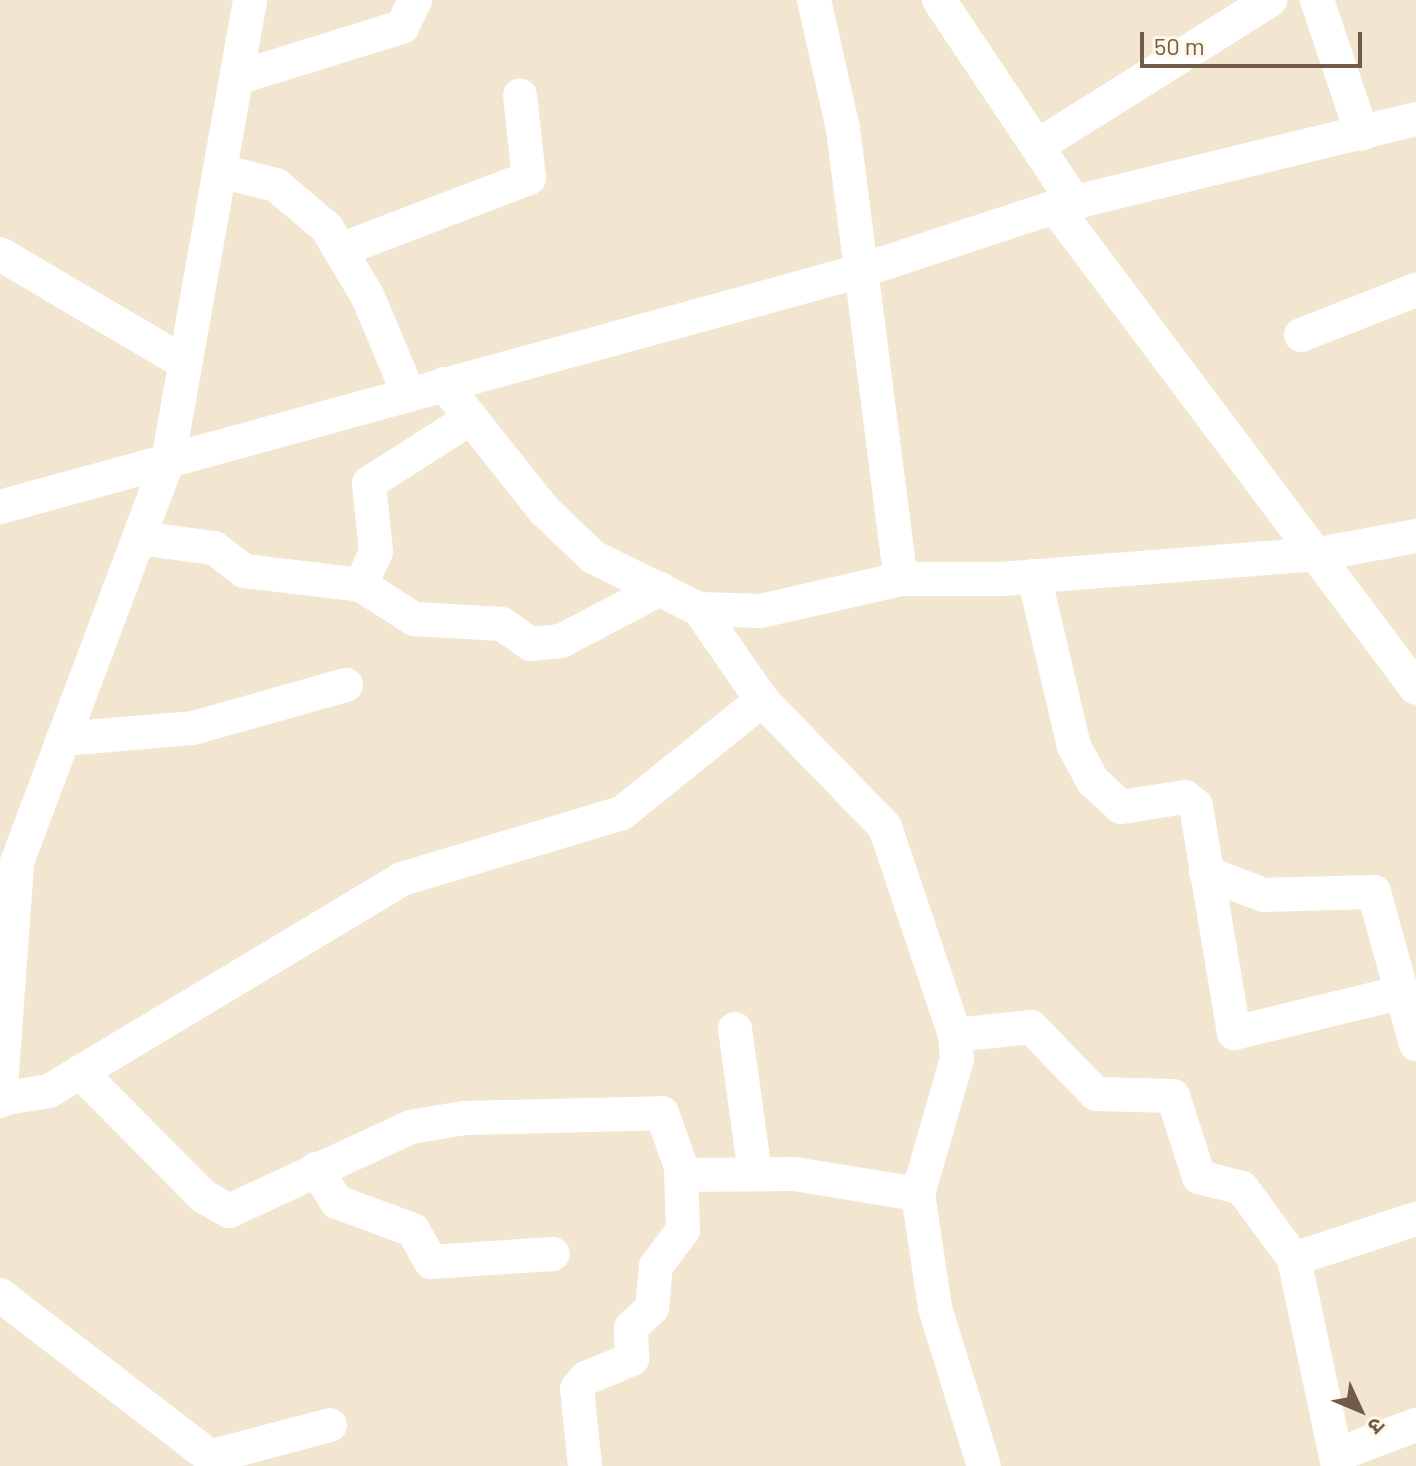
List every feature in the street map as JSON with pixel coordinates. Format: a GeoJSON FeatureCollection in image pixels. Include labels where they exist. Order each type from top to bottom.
{"type":"FeatureCollection","features":[{"type":"Feature","properties":{"kind":"street"},"geometry":{"type":"LineString","coordinates":[[250,0],[168,461],[17,862],[0,1100],[49,1091],[402,879],[622,813],[762,700]]}},
{"type":"Feature","properties":{"kind":"street"},"geometry":{"type":"LineString","coordinates":[[237,78],[402,27],[415,0]]}},
{"type":"Feature","properties":{"kind":"street"},"geometry":{"type":"LineString","coordinates":[[814,0],[843,129],[857,272],[901,579]]}},
{"type":"Feature","properties":{"kind":"street"},"geometry":{"type":"LineString","coordinates":[[939,0],[1039,145],[1065,205],[1416,688]]}},
{"type":"Feature","properties":{"kind":"street"},"geometry":{"type":"LineString","coordinates":[[1039,145],[1270,0]]}},
{"type":"Feature","properties":{"kind":"street"},"geometry":{"type":"LineString","coordinates":[[1317,0],[1362,134]]}},
{"type":"Feature","properties":{"kind":"street"},"geometry":{"type":"LineString","coordinates":[[343,249],[529,178],[520,95]]}},
{"type":"Feature","properties":{"kind":"street"},"geometry":{"type":"LineString","coordinates":[[0,507],[857,272],[1065,205],[1416,119]]}},
{"type":"Feature","properties":{"kind":"street"},"geometry":{"type":"LineString","coordinates":[[220,171],[276,185],[309,209],[343,249],[409,395]]}},
{"type":"Feature","properties":{"kind":"street"},"geometry":{"type":"LineString","coordinates":[[0,254],[185,363]]}},
{"type":"Feature","properties":{"kind":"street"},"geometry":{"type":"LineString","coordinates":[[1301,335],[1416,290]]}},
{"type":"Feature","properties":{"kind":"street"},"geometry":{"type":"LineString","coordinates":[[444,384],[544,510],[593,557],[699,609],[761,611],[901,579],[1034,576],[1319,554],[1416,536]]}},
{"type":"Feature","properties":{"kind":"street"},"geometry":{"type":"LineString","coordinates":[[361,585],[376,552],[369,483],[471,418]]}},
{"type":"Feature","properties":{"kind":"street"},"geometry":{"type":"LineString","coordinates":[[139,538],[214,548],[244,571],[361,585],[414,619],[502,624],[520,641],[547,644],[660,589]]}},
{"type":"Feature","properties":{"kind":"street"},"geometry":{"type":"LineString","coordinates":[[1034,576],[1083,765],[1121,807],[1192,800],[1234,1033],[1403,992]]}},
{"type":"Feature","properties":{"kind":"street"},"geometry":{"type":"LineString","coordinates":[[699,609],[762,700],[885,827],[955,1035],[955,1069],[918,1194],[935,1308],[984,1466]]}},
{"type":"Feature","properties":{"kind":"street"},"geometry":{"type":"LineString","coordinates":[[63,739],[180,731],[346,685]]}},
{"type":"Feature","properties":{"kind":"street"},"geometry":{"type":"LineString","coordinates":[[1206,873],[1264,895],[1374,892],[1416,1044]]}},
{"type":"Feature","properties":{"kind":"street"},"geometry":{"type":"LineString","coordinates":[[955,1035],[1031,1027],[1096,1094],[1173,1096],[1199,1177],[1242,1188],[1294,1259],[1337,1460],[1416,1425]]}},
{"type":"Feature","properties":{"kind":"street"},"geometry":{"type":"LineString","coordinates":[[735,1029],[755,1174]]}},
{"type":"Feature","properties":{"kind":"street"},"geometry":{"type":"LineString","coordinates":[[80,1072],[215,1206],[245,1207],[316,1169],[435,1122],[662,1113],[681,1171],[683,1230],[656,1266],[652,1308],[631,1328],[632,1359],[586,1378],[577,1389],[585,1466]]}},
{"type":"Feature","properties":{"kind":"street"},"geometry":{"type":"LineString","coordinates":[[316,1169],[337,1202],[413,1230],[431,1262],[553,1254]]}},
{"type":"Feature","properties":{"kind":"street"},"geometry":{"type":"LineString","coordinates":[[681,1171],[755,1174],[918,1194]]}},
{"type":"Feature","properties":{"kind":"street"},"geometry":{"type":"LineString","coordinates":[[1294,1259],[1416,1219]]}},
{"type":"Feature","properties":{"kind":"street"},"geometry":{"type":"LineString","coordinates":[[0,1295],[217,1461],[330,1425]]}},
{"type":"Feature","properties":{"kind":"shaded area"},"geometry":{"type":"Polygon","coordinates":[[[0,0],[1416,0],[1416,1466],[0,1466],[0,0]]]}}]}
